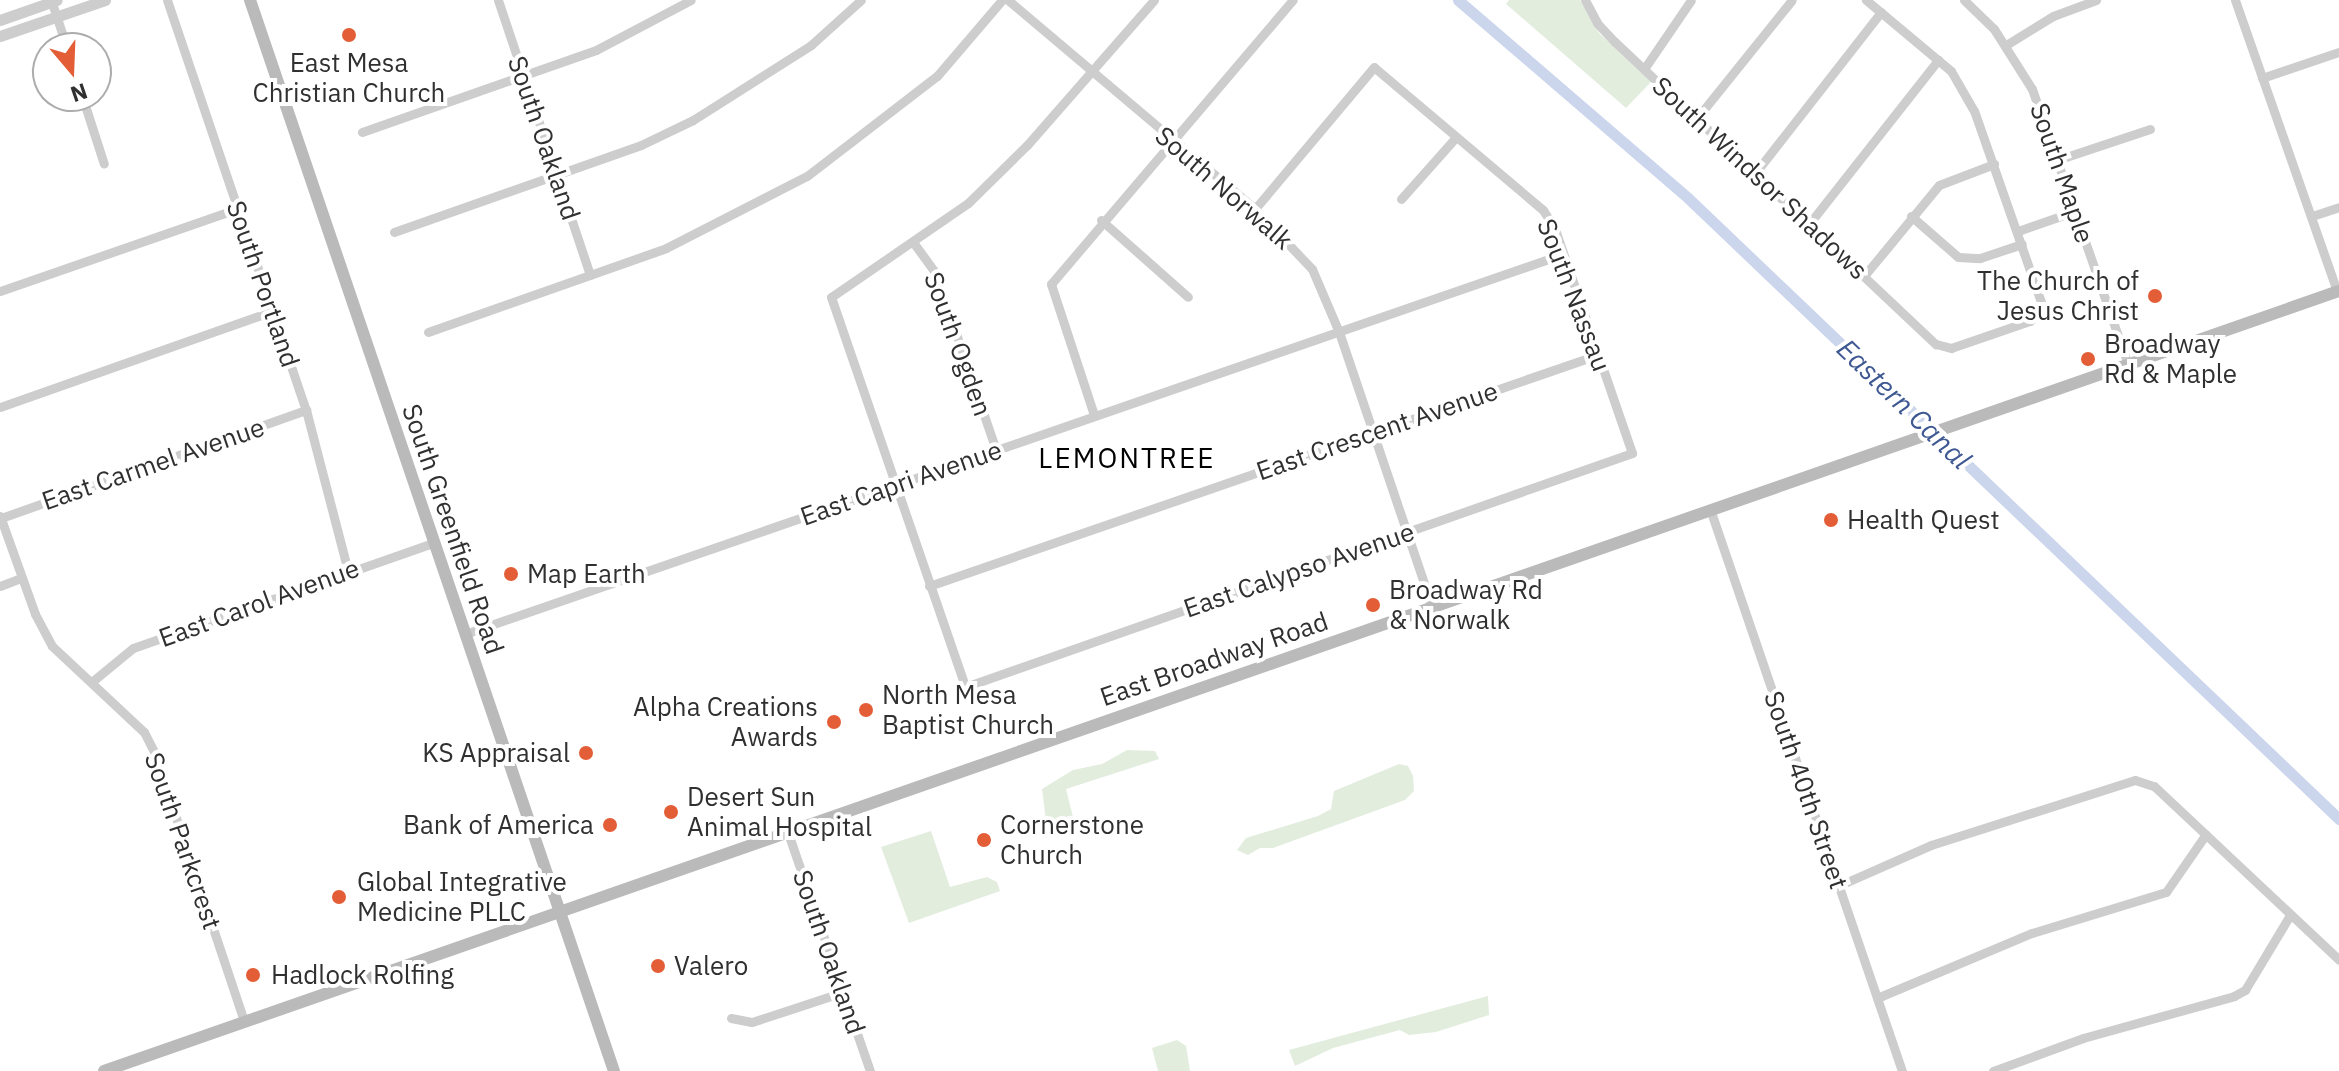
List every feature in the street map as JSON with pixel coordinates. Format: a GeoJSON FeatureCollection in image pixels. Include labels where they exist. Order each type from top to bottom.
{"type":"FeatureCollection","features":[{"type":"Feature","properties":{"kind":"main road","name":"South Greenfield Road"},"geometry":{"type":"LineString","coordinates":[[250,0],[614,1071]]}},
{"type":"Feature","properties":{"kind":"main road","name":"East Broadway Road"},"geometry":{"type":"LineString","coordinates":[[104,1071],[2338,292]]}},
{"type":"Feature","properties":{"kind":"street"},"geometry":{"type":"LineString","coordinates":[[0,36],[105,0]]}},
{"type":"Feature","properties":{"kind":"street","name":"South Portland"},"geometry":{"type":"LineString","coordinates":[[167,0],[306,410],[348,571]]}},
{"type":"Feature","properties":{"kind":"street","name":"South Oakland"},"geometry":{"type":"LineString","coordinates":[[498,0],[590,275]]}},
{"type":"Feature","properties":{"kind":"street"},"geometry":{"type":"LineString","coordinates":[[362,132],[596,50],[691,0]]}},
{"type":"Feature","properties":{"kind":"street"},"geometry":{"type":"LineString","coordinates":[[394,232],[557,176],[693,120],[811,45],[861,0]]}},
{"type":"Feature","properties":{"kind":"street"},"geometry":{"type":"LineString","coordinates":[[428,332],[679,242],[807,176],[937,76],[1005,0]]}},
{"type":"Feature","properties":{"kind":"street","name":"South Norwalk"},"geometry":{"type":"LineString","coordinates":[[1005,0],[1255,209],[1312,269],[1339,332],[1432,607]]}},
{"type":"Feature","properties":{"kind":"street"},"geometry":{"type":"LineString","coordinates":[[929,586],[831,297],[968,203],[1093,73],[1154,0]]}},
{"type":"Feature","properties":{"kind":"street"},"geometry":{"type":"LineString","coordinates":[[1094,415],[1051,284],[1101,220],[1293,0]]}},
{"type":"Feature","properties":{"kind":"street","name":"South Windsor Shadows"},"geometry":{"type":"LineString","coordinates":[[1585,0],[1597,23],[1644,69],[1944,348],[2030,321],[2042,310],[2022,244]]}},
{"type":"Feature","properties":{"kind":"street"},"geometry":{"type":"LineString","coordinates":[[1697,118],[1792,0]]}},
{"type":"Feature","properties":{"kind":"street"},"geometry":{"type":"LineString","coordinates":[[1866,0],[1938,60],[1962,88],[1994,164],[2022,244],[1980,258],[1958,257],[1911,216]]}},
{"type":"Feature","properties":{"kind":"street","name":"South Maple"},"geometry":{"type":"LineString","coordinates":[[1964,0],[2006,45],[2032,89],[2128,364]]}},
{"type":"Feature","properties":{"kind":"street"},"geometry":{"type":"LineString","coordinates":[[2006,45],[2053,16],[2096,0]]}},
{"type":"Feature","properties":{"kind":"street"},"geometry":{"type":"LineString","coordinates":[[2235,0],[2338,292]]}},
{"type":"Feature","properties":{"kind":"street"},"geometry":{"type":"LineString","coordinates":[[0,20],[54,1],[62,32]]}},
{"type":"Feature","properties":{"kind":"street"},"geometry":{"type":"LineString","coordinates":[[1644,69],[1687,2]]}},
{"type":"Feature","properties":{"kind":"street"},"geometry":{"type":"LineString","coordinates":[[1756,172],[1881,12]]}},
{"type":"Feature","properties":{"kind":"street"},"geometry":{"type":"LineString","coordinates":[[2262,78],[2339,52]]}},
{"type":"Feature","properties":{"kind":"street"},"geometry":{"type":"LineString","coordinates":[[1809,224],[1938,60]]}},
{"type":"Feature","properties":{"kind":"street","name":"South Nassau"},"geometry":{"type":"LineString","coordinates":[[1255,209],[1374,67],[1543,210],[1563,254],[1632,453]]}},
{"type":"Feature","properties":{"kind":"street"},"geometry":{"type":"LineString","coordinates":[[87,112],[104,164]]}},
{"type":"Feature","properties":{"kind":"street"},"geometry":{"type":"LineString","coordinates":[[2057,160],[2150,129]]}},
{"type":"Feature","properties":{"kind":"street"},"geometry":{"type":"LineString","coordinates":[[1401,199],[1456,137]]}},
{"type":"Feature","properties":{"kind":"street"},"geometry":{"type":"LineString","coordinates":[[1864,276],[1939,185],[1994,164]]}},
{"type":"Feature","properties":{"kind":"street"},"geometry":{"type":"LineString","coordinates":[[2312,216],[2339,207]]}},
{"type":"Feature","properties":{"kind":"street"},"geometry":{"type":"LineString","coordinates":[[0,291],[237,209]]}},
{"type":"Feature","properties":{"kind":"street"},"geometry":{"type":"LineString","coordinates":[[2018,231],[2075,211]]}},
{"type":"Feature","properties":{"kind":"street"},"geometry":{"type":"LineString","coordinates":[[1101,220],[1188,297]]}},
{"type":"Feature","properties":{"kind":"street","name":"South Ogden"},"geometry":{"type":"LineString","coordinates":[[913,242],[935,272],[996,450]]}},
{"type":"Feature","properties":{"kind":"street","name":"East Capri Avenue"},"geometry":{"type":"LineString","coordinates":[[465,634],[1563,254]]}},
{"type":"Feature","properties":{"kind":"street"},"geometry":{"type":"LineString","coordinates":[[0,407],[273,311]]}},
{"type":"Feature","properties":{"kind":"street","name":"East Crescent Avenue"},"geometry":{"type":"LineString","coordinates":[[929,586],[1597,355]]}},
{"type":"Feature","properties":{"kind":"street","name":"East Carmel Avenue"},"geometry":{"type":"LineString","coordinates":[[0,517],[306,410]]}},
{"type":"Feature","properties":{"kind":"street","name":"East Calypso Avenue"},"geometry":{"type":"LineString","coordinates":[[929,586],[965,687],[1632,453]]}},
{"type":"Feature","properties":{"kind":"street","name":"South 40th Street"},"geometry":{"type":"LineString","coordinates":[[1710,509],[1902,1071]]}},
{"type":"Feature","properties":{"kind":"street","name":"South Parkcrest"},"geometry":{"type":"LineString","coordinates":[[0,517],[21,578],[52,646],[94,680],[144,732],[154,752],[244,1021]]}},
{"type":"Feature","properties":{"kind":"street","name":"East Carol Avenue"},"geometry":{"type":"LineString","coordinates":[[94,680],[133,648],[435,542]]}},
{"type":"Feature","properties":{"kind":"street"},"geometry":{"type":"LineString","coordinates":[[0,586],[21,578]]}},
{"type":"Feature","properties":{"kind":"street"},"geometry":{"type":"LineString","coordinates":[[1838,886],[1931,845],[2045,806],[2135,780],[2154,786],[2339,960]]}},
{"type":"Feature","properties":{"kind":"street","name":"South Oakland"},"geometry":{"type":"LineString","coordinates":[[788,833],[870,1071]]}},
{"type":"Feature","properties":{"kind":"street"},"geometry":{"type":"LineString","coordinates":[[1877,998],[2032,933],[2166,892],[2206,834]]}},
{"type":"Feature","properties":{"kind":"street"},"geometry":{"type":"LineString","coordinates":[[1993,1071],[2083,1038],[2234,996],[2245,990],[2290,915]]}},
{"type":"Feature","properties":{"kind":"street"},"geometry":{"type":"LineString","coordinates":[[731,1018],[752,1022],[843,992]]}},
{"type":"Feature","properties":{"kind":"green space"},"geometry":{"type":"Polygon","coordinates":[[[1509,0],[1580,0],[1599,33],[1651,82],[1626,108],[1506,4],[1509,0]]]}},
{"type":"Feature","properties":{"kind":"green space"},"geometry":{"type":"Polygon","coordinates":[[[1127,750],[1155,751],[1159,759],[1066,789],[1074,821],[1047,829],[1042,789],[1073,770],[1102,764],[1127,750]]]}},
{"type":"Feature","properties":{"kind":"green space"},"geometry":{"type":"Polygon","coordinates":[[[1399,764],[1408,766],[1413,776],[1414,791],[1405,800],[1273,848],[1260,848],[1248,855],[1237,850],[1246,838],[1318,816],[1331,809],[1334,791],[1399,764]]]}},
{"type":"Feature","properties":{"kind":"green space"},"geometry":{"type":"Polygon","coordinates":[[[931,831],[950,887],[987,877],[997,882],[1000,891],[909,923],[881,847],[931,831]]]}},
{"type":"Feature","properties":{"kind":"green space"},"geometry":{"type":"Polygon","coordinates":[[[1488,996],[1489,1015],[1436,1032],[1409,1035],[1400,1030],[1333,1048],[1295,1066],[1289,1050],[1488,996]]]}},
{"type":"Feature","properties":{"kind":"green space"},"geometry":{"type":"Polygon","coordinates":[[[1177,1040],[1186,1046],[1190,1071],[1158,1071],[1152,1048],[1177,1040]]]}},
{"type":"Feature","properties":{"kind":"waterway","name":"Eastern Canal"},"geometry":{"type":"LineString","coordinates":[[1458,0],[1688,198],[2339,819]]}},
{"type":"Feature","properties":{"kind":"place","name":"East Mesa Christian Church"},"geometry":{"type":"Point","coordinates":[349,35]}},
{"type":"Feature","properties":{"kind":"place","name":"The Church of Jesus Christ"},"geometry":{"type":"Point","coordinates":[2155,296]}},
{"type":"Feature","properties":{"kind":"place","name":"Broadway Rd & Maple"},"geometry":{"type":"Point","coordinates":[2088,359]}},
{"type":"Feature","properties":{"kind":"place","name":"Health Quest"},"geometry":{"type":"Point","coordinates":[1831,520]}},
{"type":"Feature","properties":{"kind":"place","name":"Map Earth"},"geometry":{"type":"Point","coordinates":[511,574]}},
{"type":"Feature","properties":{"kind":"place","name":"Broadway Rd & Norwalk"},"geometry":{"type":"Point","coordinates":[1373,605]}},
{"type":"Feature","properties":{"kind":"place","name":"North Mesa Baptist Church"},"geometry":{"type":"Point","coordinates":[866,710]}},
{"type":"Feature","properties":{"kind":"place","name":"Alpha Creations Awards"},"geometry":{"type":"Point","coordinates":[834,722]}},
{"type":"Feature","properties":{"kind":"place","name":"KS Appraisal"},"geometry":{"type":"Point","coordinates":[586,753]}},
{"type":"Feature","properties":{"kind":"place","name":"Desert Sun Animal Hospital"},"geometry":{"type":"Point","coordinates":[671,812]}},
{"type":"Feature","properties":{"kind":"place","name":"Bank of America"},"geometry":{"type":"Point","coordinates":[610,825]}},
{"type":"Feature","properties":{"kind":"place","name":"Cornerstone Church"},"geometry":{"type":"Point","coordinates":[984,840]}},
{"type":"Feature","properties":{"kind":"place","name":"Global Integrative Medicine PLLC"},"geometry":{"type":"Point","coordinates":[339,897]}},
{"type":"Feature","properties":{"kind":"place","name":"Valero"},"geometry":{"type":"Point","coordinates":[658,966]}},
{"type":"Feature","properties":{"kind":"place","name":"Hadlock Rolfing"},"geometry":{"type":"Point","coordinates":[253,975]}},
{"type":"Feature","properties":{"kind":"district","name":"LEMONTREE"},"geometry":{"type":"Point","coordinates":[1127,458]}}]}
